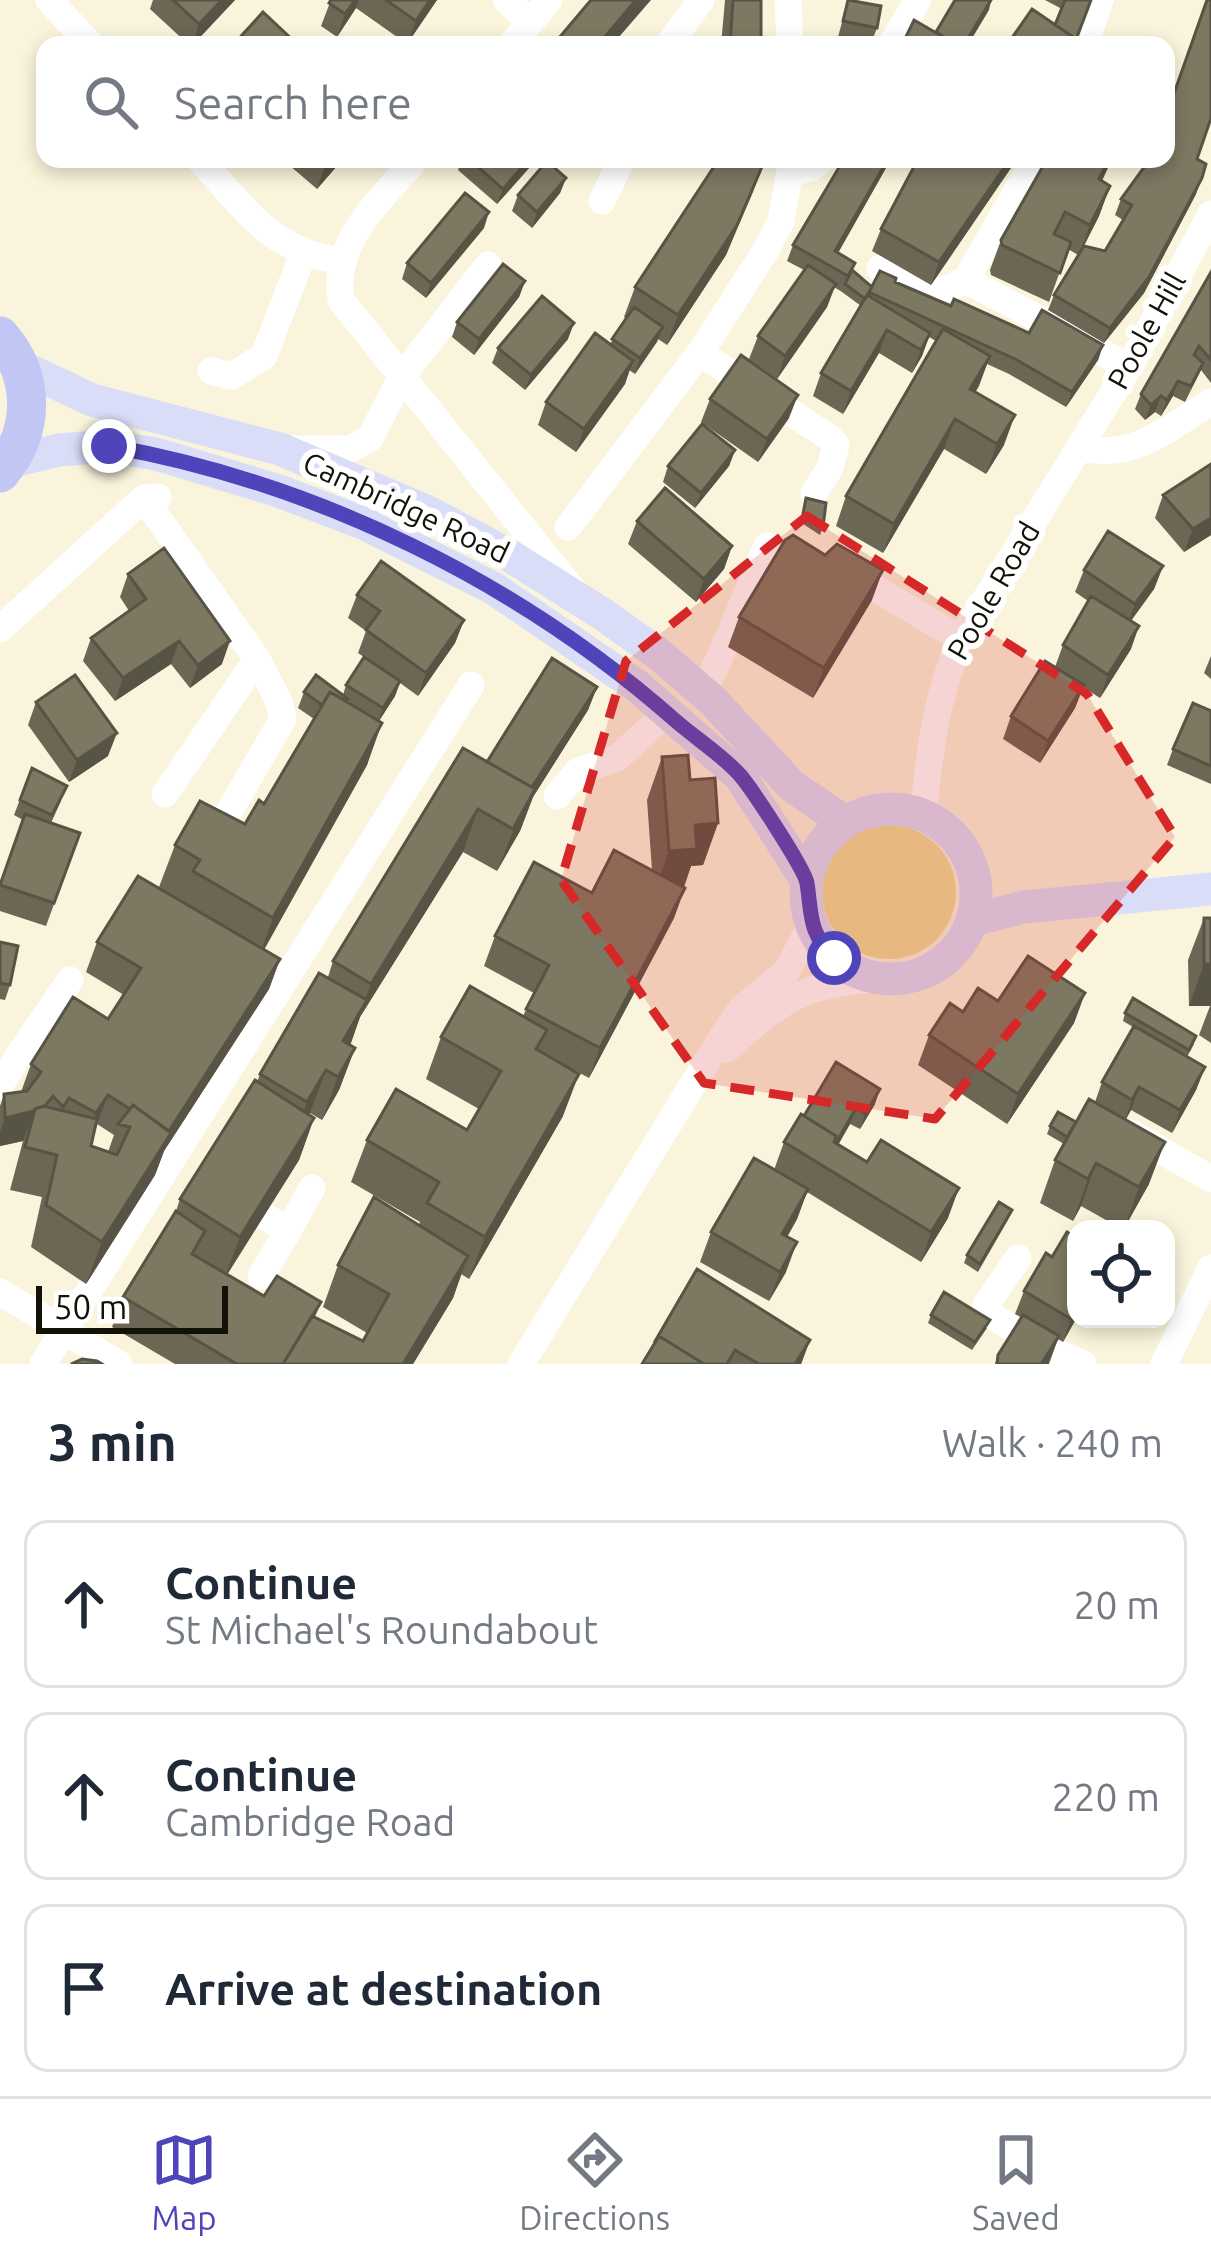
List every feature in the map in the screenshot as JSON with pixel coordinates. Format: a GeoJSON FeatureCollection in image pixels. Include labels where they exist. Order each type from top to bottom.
{"type":"FeatureCollection","features":[{"type":"Feature","properties":{"kind":"highway"},"geometry":{"type":"LineString","coordinates":[[0,300],[26,386],[26,426],[5,468]]}},
{"type":"Feature","properties":{"kind":"main road","name":"Cambridge Road"},"geometry":{"type":"LineString","coordinates":[[12,352],[92,400],[280,449],[430,513],[581,600],[660,656],[702,692],[792,785],[845,823]]}},
{"type":"Feature","properties":{"kind":"main road","name":"Cambridge Road"},"geometry":{"type":"LineString","coordinates":[[5,468],[59,450],[109,446],[176,460],[363,523],[493,587],[637,686],[740,776],[807,881]]}},
{"type":"Feature","properties":{"kind":"main road"},"geometry":{"type":"LineString","coordinates":[[884,809],[923,815],[951,834],[968,858],[976,890],[973,920],[958,946],[938,965],[909,978],[878,979],[839,962],[825,948],[812,925],[807,881],[818,850],[845,823],[884,809]]}},
{"type":"Feature","properties":{"kind":"main road"},"geometry":{"type":"LineString","coordinates":[[973,920],[1024,907],[1211,889]]}},
{"type":"Feature","properties":{"kind":"street"},"geometry":{"type":"LineString","coordinates":[[49,0],[83,36]]}},
{"type":"Feature","properties":{"kind":"street"},"geometry":{"type":"LineString","coordinates":[[506,0],[530,22]]}},
{"type":"Feature","properties":{"kind":"street"},"geometry":{"type":"LineString","coordinates":[[518,36],[549,0]]}},
{"type":"Feature","properties":{"kind":"street"},"geometry":{"type":"LineString","coordinates":[[675,36],[701,0]]}},
{"type":"Feature","properties":{"kind":"street"},"geometry":{"type":"LineString","coordinates":[[788,0],[790,36]]}},
{"type":"Feature","properties":{"kind":"street"},"geometry":{"type":"LineString","coordinates":[[896,36],[918,0]]}},
{"type":"Feature","properties":{"kind":"street"},"geometry":{"type":"LineString","coordinates":[[1087,36],[1100,0]]}},
{"type":"Feature","properties":{"kind":"street"},"geometry":{"type":"LineString","coordinates":[[208,168],[275,239],[303,254],[341,261],[363,222],[408,168]]}},
{"type":"Feature","properties":{"kind":"street"},"geometry":{"type":"LineString","coordinates":[[602,200],[618,168]]}},
{"type":"Feature","properties":{"kind":"street"},"geometry":{"type":"LineString","coordinates":[[568,526],[700,353],[781,221],[792,168]]}},
{"type":"Feature","properties":{"kind":"street"},"geometry":{"type":"LineString","coordinates":[[880,268],[933,295],[966,280],[1030,168]]}},
{"type":"Feature","properties":{"kind":"street","name":"Poole Hill"},"geometry":{"type":"LineString","coordinates":[[1080,447],[1211,214]]}},
{"type":"Feature","properties":{"kind":"street"},"geometry":{"type":"LineString","coordinates":[[211,370],[232,376],[264,356],[303,254]]}},
{"type":"Feature","properties":{"kind":"street","name":"Cambridge Road"},"geometry":{"type":"LineString","coordinates":[[341,261],[341,300],[581,600]]}},
{"type":"Feature","properties":{"kind":"street"},"geometry":{"type":"LineString","coordinates":[[280,449],[351,449],[370,438],[400,378],[488,265]]}},
{"type":"Feature","properties":{"kind":"street"},"geometry":{"type":"LineString","coordinates":[[966,280],[1129,367]]}},
{"type":"Feature","properties":{"kind":"street"},"geometry":{"type":"LineString","coordinates":[[700,353],[830,438],[836,454],[814,493]]}},
{"type":"Feature","properties":{"kind":"street"},"geometry":{"type":"LineString","coordinates":[[1080,447],[1103,454],[1128,451],[1211,402]]}},
{"type":"Feature","properties":{"kind":"street","name":"Poole Road"},"geometry":{"type":"LineString","coordinates":[[923,815],[941,687],[962,639],[1080,447]]}},
{"type":"Feature","properties":{"kind":"street"},"geometry":{"type":"LineString","coordinates":[[0,629],[151,498],[257,659],[283,719],[212,842]]}},
{"type":"Feature","properties":{"kind":"street"},"geometry":{"type":"LineString","coordinates":[[702,692],[767,546],[813,567],[842,560],[856,577],[962,639]]}},
{"type":"Feature","properties":{"kind":"street"},"geometry":{"type":"LineString","coordinates":[[165,794],[257,659]]}},
{"type":"Feature","properties":{"kind":"street"},"geometry":{"type":"LineString","coordinates":[[43,1364],[183,1163],[471,685]]}},
{"type":"Feature","properties":{"kind":"street"},"geometry":{"type":"LineString","coordinates":[[557,796],[578,771],[617,758],[667,713]]}},
{"type":"Feature","properties":{"kind":"street"},"geometry":{"type":"LineString","coordinates":[[521,1364],[742,1008],[788,970],[812,925]]}},
{"type":"Feature","properties":{"kind":"street"},"geometry":{"type":"LineString","coordinates":[[703,1073],[772,1006],[838,982],[878,979]]}},
{"type":"Feature","properties":{"kind":"street"},"geometry":{"type":"LineString","coordinates":[[0,1086],[70,980]]}},
{"type":"Feature","properties":{"kind":"street"},"geometry":{"type":"LineString","coordinates":[[1104,1118],[1211,1179]]}},
{"type":"Feature","properties":{"kind":"street"},"geometry":{"type":"LineString","coordinates":[[261,1276],[312,1188]]}},
{"type":"Feature","properties":{"kind":"street"},"geometry":{"type":"LineString","coordinates":[[258,1212],[288,1231]]}},
{"type":"Feature","properties":{"kind":"street"},"geometry":{"type":"LineString","coordinates":[[1018,1258],[986,1305],[989,1314],[1083,1364]]}},
{"type":"Feature","properties":{"kind":"street"},"geometry":{"type":"LineString","coordinates":[[1164,1364],[1211,1268]]}},
{"type":"Feature","properties":{"kind":"street"},"geometry":{"type":"LineString","coordinates":[[0,1292],[119,1364]]}},
{"type":"Feature","properties":{"kind":"street"},"geometry":{"type":"LineString","coordinates":[[1175,1336],[1188,1364]]}},
{"type":"Feature","properties":{"kind":"highlighted area"},"geometry":{"type":"Polygon","coordinates":[[[807,516],[1087,694],[1175,837],[935,1119],[704,1083],[561,880],[626,661],[807,516]]]}},
{"type":"Feature","properties":{"kind":"shaded area"},"geometry":{"type":"Polygon","coordinates":[[[889,825],[914,830],[936,845],[951,867],[956,892],[951,917],[936,939],[914,954],[889,959],[864,954],[842,939],[827,917],[822,892],[827,867],[842,845],[864,830],[889,825]]]}},
{"type":"Feature","properties":{"kind":"building"},"geometry":{"type":"Polygon","coordinates":[[[173,0],[222,0],[199,24],[173,0]]]}},
{"type":"Feature","properties":{"kind":"building"},"geometry":{"type":"Polygon","coordinates":[[[331,0],[355,0],[345,14],[331,0]]]}},
{"type":"Feature","properties":{"kind":"building"},"geometry":{"type":"Polygon","coordinates":[[[386,0],[430,0],[416,21],[386,0]]]}},
{"type":"Feature","properties":{"kind":"building"},"geometry":{"type":"Polygon","coordinates":[[[591,0],[636,0],[606,36],[561,36],[591,0]]]}},
{"type":"Feature","properties":{"kind":"building"},"geometry":{"type":"Polygon","coordinates":[[[733,0],[761,0],[761,36],[731,36],[733,0]]]}},
{"type":"Feature","properties":{"kind":"building"},"geometry":{"type":"Polygon","coordinates":[[[848,0],[881,6],[877,28],[843,21],[848,0]]]}},
{"type":"Feature","properties":{"kind":"building"},"geometry":{"type":"Polygon","coordinates":[[[955,0],[991,0],[969,36],[936,32],[955,0]]]}},
{"type":"Feature","properties":{"kind":"building"},"geometry":{"type":"Polygon","coordinates":[[[1065,0],[1091,0],[1077,36],[1055,25],[1065,0]]]}},
{"type":"Feature","properties":{"kind":"building"},"geometry":{"type":"Polygon","coordinates":[[[1207,0],[1211,0],[1211,118],[1197,159],[1206,164],[1202,178],[1149,277],[1110,328],[1054,295],[1084,246],[1105,251],[1132,205],[1121,199],[1143,168],[1175,168],[1175,91],[1207,0]]]}},
{"type":"Feature","properties":{"kind":"building"},"geometry":{"type":"Polygon","coordinates":[[[1032,9],[1072,36],[1013,36],[1032,9]]]}},
{"type":"Feature","properties":{"kind":"building"},"geometry":{"type":"Polygon","coordinates":[[[263,12],[288,36],[241,36],[263,12]]]}},
{"type":"Feature","properties":{"kind":"building"},"geometry":{"type":"Polygon","coordinates":[[[914,20],[942,36],[906,36],[914,20]]]}},
{"type":"Feature","properties":{"kind":"building"},"geometry":{"type":"Polygon","coordinates":[[[479,168],[521,168],[503,189],[479,168]]]}},
{"type":"Feature","properties":{"kind":"building"},"geometry":{"type":"Polygon","coordinates":[[[541,168],[555,168],[566,178],[537,212],[518,195],[541,168]]]}},
{"type":"Feature","properties":{"kind":"building"},"geometry":{"type":"Polygon","coordinates":[[[713,168],[761,168],[737,225],[678,315],[635,287],[713,168]]]}},
{"type":"Feature","properties":{"kind":"building"},"geometry":{"type":"Polygon","coordinates":[[[839,168],[883,168],[835,251],[855,263],[848,276],[793,245],[839,168]]]}},
{"type":"Feature","properties":{"kind":"building"},"geometry":{"type":"Polygon","coordinates":[[[913,168],[1004,168],[939,262],[881,229],[913,168]]]}},
{"type":"Feature","properties":{"kind":"building"},"geometry":{"type":"Polygon","coordinates":[[[1042,168],[1104,168],[1099,179],[1110,186],[1090,225],[1065,212],[1054,234],[1071,242],[1060,273],[1002,245],[1042,168]]]}},
{"type":"Feature","properties":{"kind":"building"},"geometry":{"type":"Polygon","coordinates":[[[465,193],[489,212],[431,283],[407,263],[465,193]]]}},
{"type":"Feature","properties":{"kind":"building"},"geometry":{"type":"Polygon","coordinates":[[[503,264],[525,281],[479,339],[457,322],[503,264]]]}},
{"type":"Feature","properties":{"kind":"building"},"geometry":{"type":"Polygon","coordinates":[[[808,265],[836,284],[785,356],[758,336],[808,265]]]}},
{"type":"Feature","properties":{"kind":"building"},"geometry":{"type":"Polygon","coordinates":[[[852,270],[872,287],[865,299],[845,284],[852,270]]]}},
{"type":"Feature","properties":{"kind":"building"},"geometry":{"type":"Polygon","coordinates":[[[880,271],[951,306],[954,299],[1029,333],[1042,310],[1103,345],[1072,392],[1015,359],[869,292],[880,271]]]}},
{"type":"Feature","properties":{"kind":"building"},"geometry":{"type":"Polygon","coordinates":[[[1211,272],[1211,360],[1199,346],[1194,355],[1203,363],[1191,386],[1178,381],[1167,400],[1161,396],[1151,405],[1141,394],[1211,272]]]}},
{"type":"Feature","properties":{"kind":"building"},"geometry":{"type":"Polygon","coordinates":[[[867,295],[930,333],[921,350],[887,330],[851,391],[821,373],[867,295]]]}},
{"type":"Feature","properties":{"kind":"building"},"geometry":{"type":"Polygon","coordinates":[[[542,296],[574,323],[531,375],[498,348],[542,296]]]}},
{"type":"Feature","properties":{"kind":"building"},"geometry":{"type":"Polygon","coordinates":[[[634,307],[663,327],[640,358],[612,339],[634,307]]]}},
{"type":"Feature","properties":{"kind":"building"},"geometry":{"type":"Polygon","coordinates":[[[943,329],[990,356],[970,389],[1015,415],[997,444],[955,419],[894,524],[846,496],[943,329]]]}},
{"type":"Feature","properties":{"kind":"building"},"geometry":{"type":"Polygon","coordinates":[[[595,333],[633,361],[584,429],[546,402],[595,333]]]}},
{"type":"Feature","properties":{"kind":"building"},"geometry":{"type":"Polygon","coordinates":[[[741,355],[798,395],[767,439],[710,399],[741,355]]]}},
{"type":"Feature","properties":{"kind":"building"},"geometry":{"type":"Polygon","coordinates":[[[702,424],[735,450],[701,493],[668,466],[702,424]]]}},
{"type":"Feature","properties":{"kind":"building"},"geometry":{"type":"Polygon","coordinates":[[[1211,464],[1211,518],[1193,529],[1163,495],[1211,464]]]}},
{"type":"Feature","properties":{"kind":"building"},"geometry":{"type":"Polygon","coordinates":[[[665,488],[732,546],[704,579],[637,521],[665,488]]]}},
{"type":"Feature","properties":{"kind":"building"},"geometry":{"type":"Polygon","coordinates":[[[806,498],[826,503],[823,527],[803,514],[806,498]]]}},
{"type":"Feature","properties":{"kind":"building"},"geometry":{"type":"Polygon","coordinates":[[[1108,531],[1163,566],[1135,604],[1084,570],[1108,531]]]}},
{"type":"Feature","properties":{"kind":"building"},"geometry":{"type":"Polygon","coordinates":[[[793,535],[825,555],[837,544],[883,570],[824,668],[739,617],[785,540],[793,535]]]}},
{"type":"Feature","properties":{"kind":"building"},"geometry":{"type":"Polygon","coordinates":[[[164,548],[230,641],[198,665],[179,641],[123,678],[91,638],[146,599],[128,574],[164,548]]]}},
{"type":"Feature","properties":{"kind":"building"},"geometry":{"type":"Polygon","coordinates":[[[381,561],[464,620],[426,673],[366,630],[380,611],[357,595],[381,561]]]}},
{"type":"Feature","properties":{"kind":"building"},"geometry":{"type":"Polygon","coordinates":[[[1091,596],[1139,626],[1108,675],[1063,645],[1091,596]]]}},
{"type":"Feature","properties":{"kind":"building"},"geometry":{"type":"Polygon","coordinates":[[[364,657],[400,681],[383,708],[346,685],[364,657]]]}},
{"type":"Feature","properties":{"kind":"building"},"geometry":{"type":"Polygon","coordinates":[[[552,658],[597,687],[532,787],[487,762],[552,658]]]}},
{"type":"Feature","properties":{"kind":"building"},"geometry":{"type":"Polygon","coordinates":[[[1045,661],[1084,685],[1048,741],[1011,716],[1045,661]]]}},
{"type":"Feature","properties":{"kind":"building"},"geometry":{"type":"Polygon","coordinates":[[[75,675],[117,733],[77,760],[36,702],[75,675]]]}},
{"type":"Feature","properties":{"kind":"building"},"geometry":{"type":"Polygon","coordinates":[[[316,675],[348,699],[330,692],[322,705],[304,692],[316,675]]]}},
{"type":"Feature","properties":{"kind":"building"},"geometry":{"type":"Polygon","coordinates":[[[330,692],[382,723],[273,918],[193,871],[200,860],[175,845],[200,801],[245,824],[259,800],[264,804],[330,692]]]}},
{"type":"Feature","properties":{"kind":"building"},"geometry":{"type":"Polygon","coordinates":[[[1193,703],[1211,711],[1211,766],[1173,749],[1193,703]]]}},
{"type":"Feature","properties":{"kind":"building"},"geometry":{"type":"Polygon","coordinates":[[[463,748],[535,789],[513,829],[478,809],[371,984],[333,961],[463,748]]]}},
{"type":"Feature","properties":{"kind":"building"},"geometry":{"type":"Polygon","coordinates":[[[688,755],[690,780],[715,778],[718,823],[695,825],[697,849],[669,851],[662,757],[688,755]]]}},
{"type":"Feature","properties":{"kind":"building"},"geometry":{"type":"Polygon","coordinates":[[[32,768],[67,786],[52,815],[20,800],[32,768]]]}},
{"type":"Feature","properties":{"kind":"building"},"geometry":{"type":"Polygon","coordinates":[[[25,814],[80,833],[54,903],[0,885],[25,814]]]}},
{"type":"Feature","properties":{"kind":"building"},"geometry":{"type":"Polygon","coordinates":[[[614,850],[685,888],[600,1048],[526,1009],[549,965],[495,936],[534,862],[592,893],[614,850]]]}},
{"type":"Feature","properties":{"kind":"building"},"geometry":{"type":"Polygon","coordinates":[[[138,876],[280,959],[169,1131],[133,1105],[130,1109],[108,1095],[96,1113],[69,1098],[63,1107],[53,1096],[45,1106],[5,1118],[4,1094],[27,1091],[41,1072],[31,1064],[73,997],[108,1019],[141,968],[97,942],[138,876]]]}},
{"type":"Feature","properties":{"kind":"building"},"geometry":{"type":"Polygon","coordinates":[[[1204,918],[1211,918],[1211,964],[1204,964],[1204,918]]]}},
{"type":"Feature","properties":{"kind":"building"},"geometry":{"type":"Polygon","coordinates":[[[0,942],[18,946],[10,985],[0,983],[0,942]]]}},
{"type":"Feature","properties":{"kind":"building"},"geometry":{"type":"Polygon","coordinates":[[[1028,956],[1085,993],[1018,1094],[929,1035],[950,1003],[963,1012],[978,988],[998,1001],[1028,956]]]}},
{"type":"Feature","properties":{"kind":"building"},"geometry":{"type":"Polygon","coordinates":[[[319,973],[367,1000],[343,1041],[355,1048],[338,1077],[326,1070],[307,1102],[260,1074],[319,973]]]}},
{"type":"Feature","properties":{"kind":"building"},"geometry":{"type":"Polygon","coordinates":[[[470,986],[547,1030],[536,1049],[579,1074],[485,1237],[427,1203],[439,1182],[367,1140],[396,1089],[467,1130],[501,1071],[441,1037],[470,986]]]}},
{"type":"Feature","properties":{"kind":"building"},"geometry":{"type":"Polygon","coordinates":[[[1133,998],[1196,1036],[1189,1050],[1125,1013],[1133,998]]]}},
{"type":"Feature","properties":{"kind":"building"},"geometry":{"type":"Polygon","coordinates":[[[1134,1026],[1205,1067],[1180,1110],[1139,1087],[1132,1100],[1102,1082],[1134,1026]]]}},
{"type":"Feature","properties":{"kind":"building"},"geometry":{"type":"Polygon","coordinates":[[[836,1062],[880,1089],[865,1114],[856,1108],[836,1143],[836,1136],[804,1116],[836,1062]]]}},
{"type":"Feature","properties":{"kind":"building"},"geometry":{"type":"Polygon","coordinates":[[[255,1080],[314,1118],[240,1237],[180,1199],[255,1080]]]}},
{"type":"Feature","properties":{"kind":"building"},"geometry":{"type":"Polygon","coordinates":[[[1089,1099],[1165,1142],[1139,1187],[1096,1163],[1088,1179],[1055,1160],[1089,1099]]]}},
{"type":"Feature","properties":{"kind":"building"},"geometry":{"type":"Polygon","coordinates":[[[133,1105],[171,1133],[102,1242],[46,1205],[57,1155],[25,1147],[35,1109],[43,1106],[97,1119],[91,1146],[117,1155],[130,1127],[118,1124],[133,1105]]]}},
{"type":"Feature","properties":{"kind":"building"},"geometry":{"type":"Polygon","coordinates":[[[1058,1112],[1076,1122],[1067,1137],[1050,1126],[1058,1112]]]}},
{"type":"Feature","properties":{"kind":"building"},"geometry":{"type":"Polygon","coordinates":[[[801,1114],[867,1162],[881,1140],[959,1188],[931,1232],[784,1142],[801,1114]]]}},
{"type":"Feature","properties":{"kind":"building"},"geometry":{"type":"Polygon","coordinates":[[[754,1158],[808,1189],[782,1234],[797,1242],[780,1272],[711,1232],[754,1158]]]}},
{"type":"Feature","properties":{"kind":"building"},"geometry":{"type":"Polygon","coordinates":[[[374,1197],[468,1256],[403,1364],[283,1364],[312,1316],[363,1341],[389,1294],[338,1265],[374,1197]]]}},
{"type":"Feature","properties":{"kind":"building"},"geometry":{"type":"Polygon","coordinates":[[[999,1202],[1012,1210],[980,1264],[967,1255],[999,1202]]]}},
{"type":"Feature","properties":{"kind":"building"},"geometry":{"type":"Polygon","coordinates":[[[176,1211],[205,1231],[192,1254],[264,1296],[277,1276],[321,1302],[283,1364],[237,1364],[123,1297],[176,1211]]]}},
{"type":"Feature","properties":{"kind":"building"},"geometry":{"type":"Polygon","coordinates":[[[1067,1232],[1067,1317],[1024,1291],[1046,1253],[1052,1257],[1067,1232]]]}},
{"type":"Feature","properties":{"kind":"building"},"geometry":{"type":"Polygon","coordinates":[[[697,1269],[810,1340],[795,1364],[759,1364],[735,1350],[727,1364],[704,1364],[659,1336],[654,1343],[697,1269]]]}},
{"type":"Feature","properties":{"kind":"building"},"geometry":{"type":"Polygon","coordinates":[[[944,1292],[990,1320],[975,1342],[931,1315],[944,1292]]]}},
{"type":"Feature","properties":{"kind":"building"},"geometry":{"type":"Polygon","coordinates":[[[1023,1315],[1059,1336],[1041,1364],[997,1364],[998,1355],[1023,1315]]]}},
{"type":"Feature","properties":{"kind":"building"},"geometry":{"type":"Polygon","coordinates":[[[659,1336],[704,1364],[642,1364],[659,1336]]]}},
{"type":"Feature","properties":{"kind":"building"},"geometry":{"type":"Polygon","coordinates":[[[82,1359],[97,1361],[102,1364],[71,1364],[82,1359]]]}},
{"type":"Feature","properties":{"kind":"route"},"geometry":{"type":"LineString","coordinates":[[109,446],[156,454],[276,490],[363,523],[493,587],[583,647],[637,686],[740,776],[807,881],[810,920],[834,958]]}}]}
